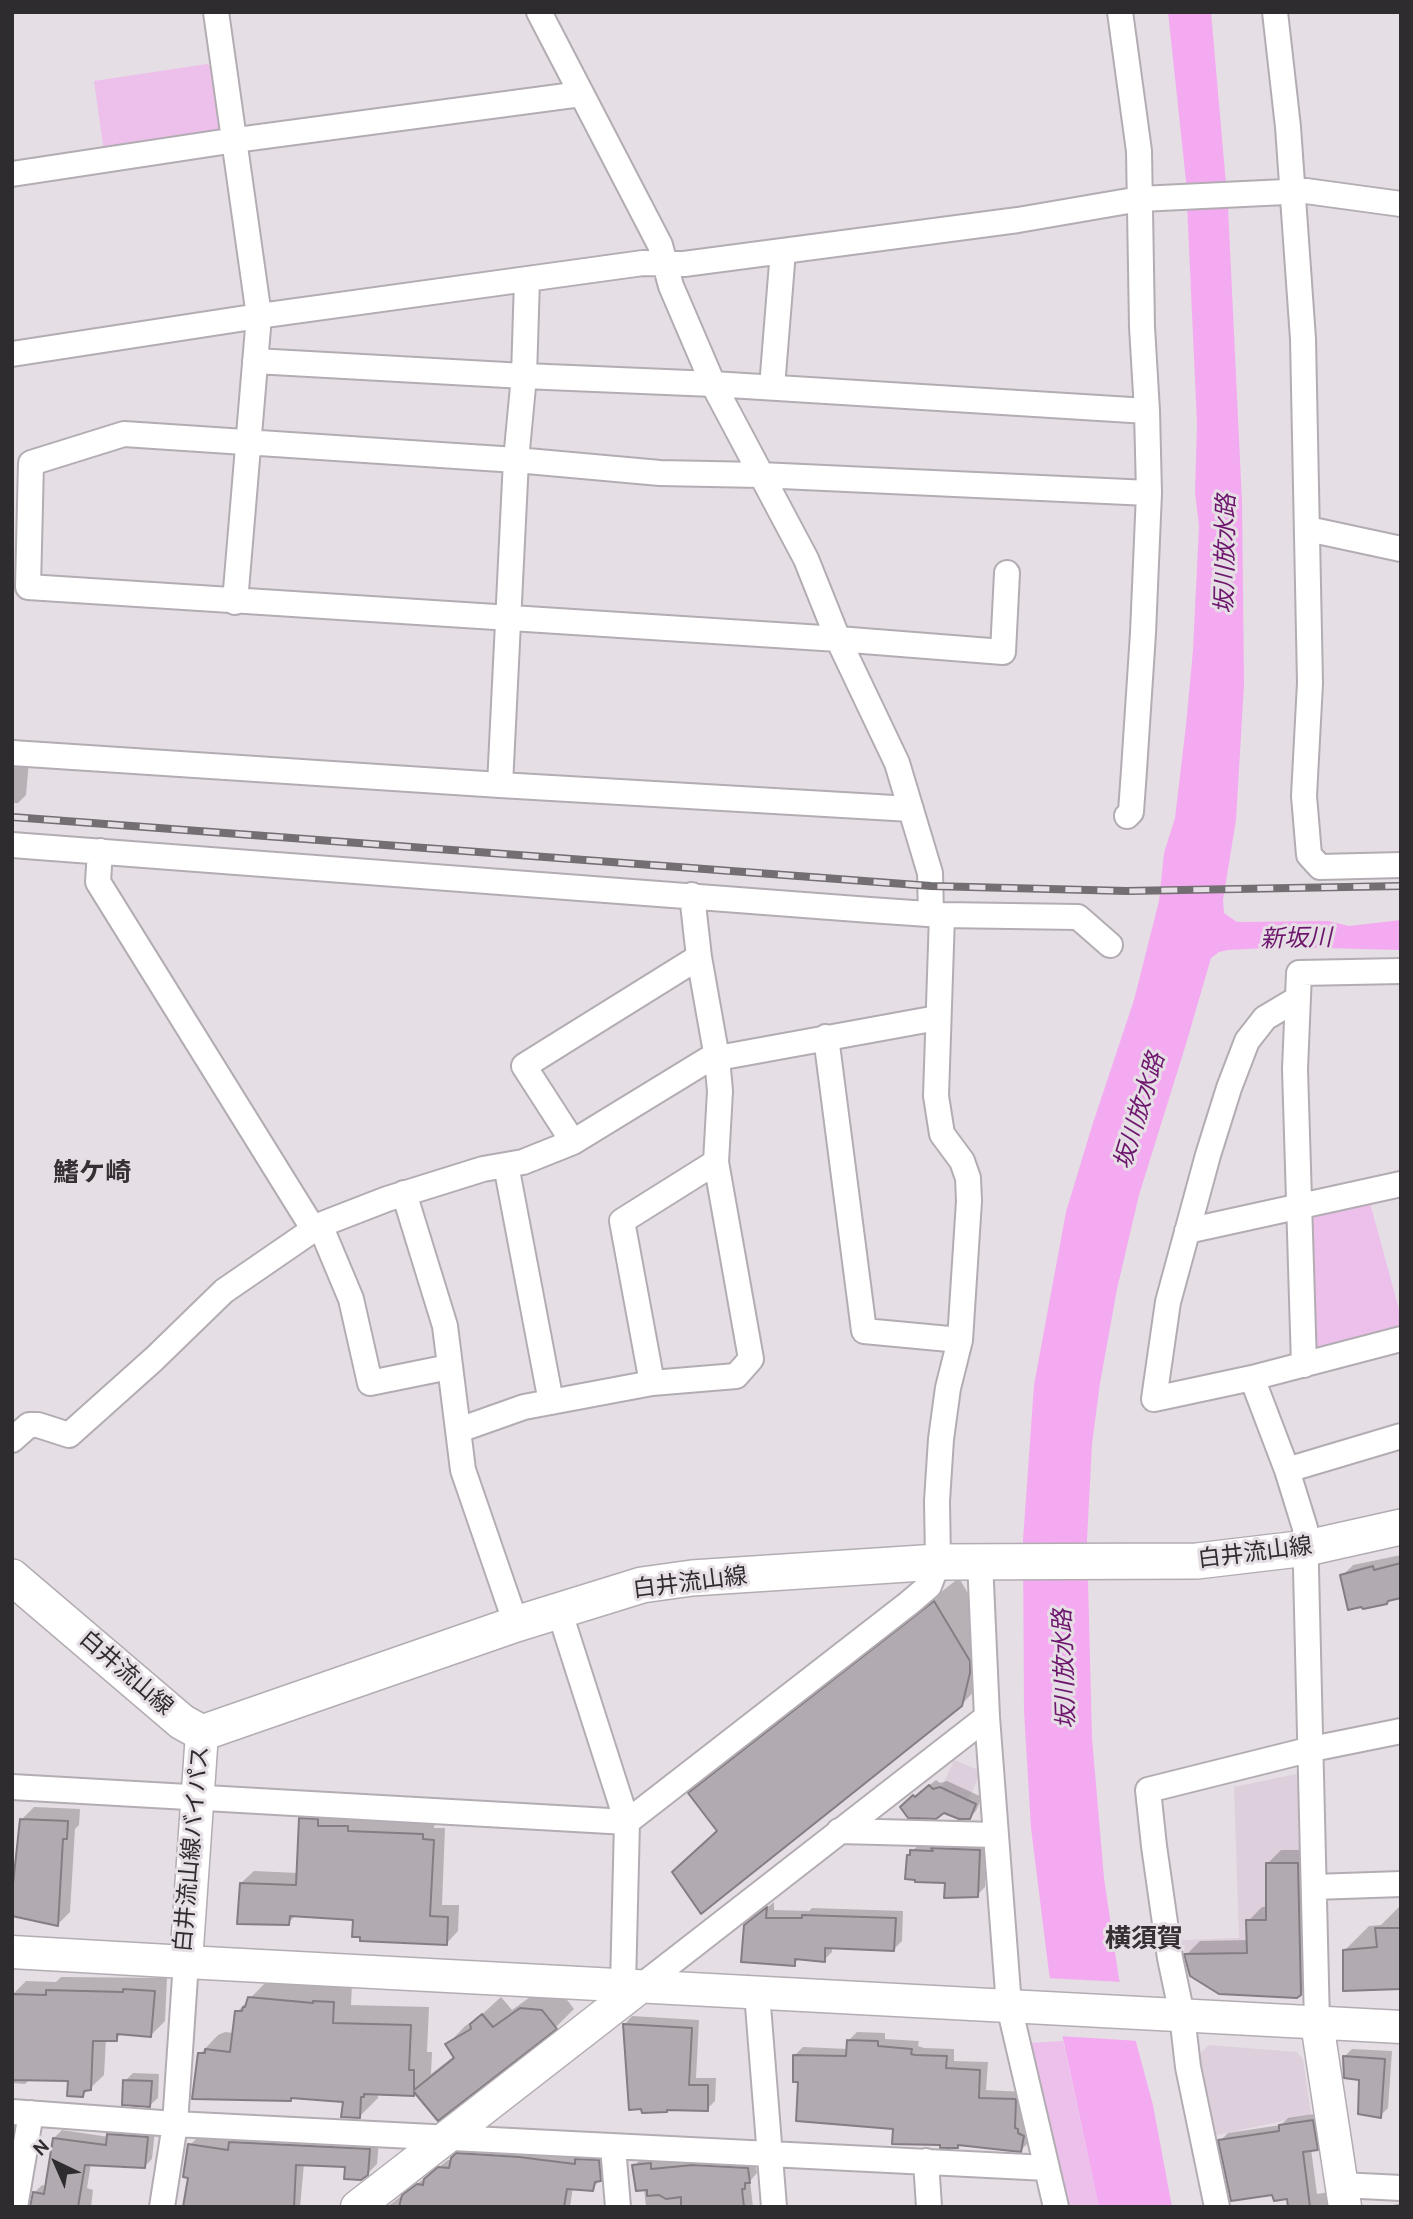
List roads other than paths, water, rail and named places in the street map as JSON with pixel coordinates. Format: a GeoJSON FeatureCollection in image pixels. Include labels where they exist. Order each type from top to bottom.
{"type":"FeatureCollection","features":[{"type":"Feature","properties":{"kind":"main road","name":"白井流山線"},"geometry":{"type":"LineString","coordinates":[[12,1577],[182,1722],[202,1733],[559,1610],[642,1585],[691,1578],[938,1562],[1138,1563],[1239,1558],[1307,1548],[1401,1527]]}},
{"type":"Feature","properties":{"kind":"street"},"geometry":{"type":"LineString","coordinates":[[216,12],[259,316],[235,601]]}},
{"type":"Feature","properties":{"kind":"street"},"geometry":{"type":"LineString","coordinates":[[12,1787],[627,1822],[909,1603],[929,1586],[938,1562],[937,1501],[941,1438],[948,1388],[960,1340],[969,1201],[968,1178],[962,1161],[942,1134],[936,1096],[936,914],[930,873],[897,763],[838,639],[806,559],[713,384],[671,286],[660,245],[539,12]]}},
{"type":"Feature","properties":{"kind":"street"},"geometry":{"type":"LineString","coordinates":[[1120,12],[1139,151],[1142,327],[1149,493],[1135,770],[1130,812],[1127,816]]}},
{"type":"Feature","properties":{"kind":"street"},"geometry":{"type":"LineString","coordinates":[[1275,12],[1293,192],[1303,339],[1310,683],[1304,796],[1309,855],[1320,867],[1401,865]]}},
{"type":"Feature","properties":{"kind":"street"},"geometry":{"type":"LineString","coordinates":[[12,174],[581,93]]}},
{"type":"Feature","properties":{"kind":"street"},"geometry":{"type":"LineString","coordinates":[[12,354],[259,316],[527,280],[664,262],[684,264],[1018,220],[1140,199],[1306,191],[1401,204]]}},
{"type":"Feature","properties":{"kind":"street"},"geometry":{"type":"LineString","coordinates":[[772,387],[783,251]]}},
{"type":"Feature","properties":{"kind":"street"},"geometry":{"type":"LineString","coordinates":[[500,785],[516,460],[524,376],[527,280]]}},
{"type":"Feature","properties":{"kind":"street"},"geometry":{"type":"LineString","coordinates":[[255,360],[772,387],[1147,411]]}},
{"type":"Feature","properties":{"kind":"street"},"geometry":{"type":"LineString","coordinates":[[1007,573],[1003,652],[28,587],[20,552],[30,463],[124,434],[516,460],[660,473],[1149,493]]}},
{"type":"Feature","properties":{"kind":"street"},"geometry":{"type":"LineString","coordinates":[[1308,529],[1401,549]]}},
{"type":"Feature","properties":{"kind":"street"},"geometry":{"type":"LineString","coordinates":[[12,753],[911,809]]}},
{"type":"Feature","properties":{"kind":"street"},"geometry":{"type":"LineString","coordinates":[[12,845],[936,914],[1078,917],[1110,945]]}},
{"type":"Feature","properties":{"kind":"street"},"geometry":{"type":"LineString","coordinates":[[100,851],[98,883],[317,1227],[351,1299],[370,1383],[449,1367]]}},
{"type":"Feature","properties":{"kind":"street"},"geometry":{"type":"LineString","coordinates":[[459,1430],[524,1407],[652,1383],[736,1376],[751,1359],[716,1162],[720,1091],[692,895]]}},
{"type":"Feature","properties":{"kind":"street"},"geometry":{"type":"LineString","coordinates":[[573,1142],[524,1066],[699,957]]}},
{"type":"Feature","properties":{"kind":"street"},"geometry":{"type":"LineString","coordinates":[[1304,1365],[1295,1069],[1299,973],[1401,971]]}},
{"type":"Feature","properties":{"kind":"street"},"geometry":{"type":"LineString","coordinates":[[1297,999],[1265,1018],[1247,1041],[1208,1155],[1168,1302],[1154,1399],[1252,1378],[1401,1339]]}},
{"type":"Feature","properties":{"kind":"street"},"geometry":{"type":"LineString","coordinates":[[15,1432],[29,1425],[38,1425],[69,1435],[224,1291],[317,1227],[404,1193],[483,1169],[523,1162],[573,1142],[707,1060],[937,1018]]}},
{"type":"Feature","properties":{"kind":"street"},"geometry":{"type":"LineString","coordinates":[[826,1037],[864,1331],[960,1340]]}},
{"type":"Feature","properties":{"kind":"street"},"geometry":{"type":"LineString","coordinates":[[652,1383],[622,1221],[716,1162]]}},
{"type":"Feature","properties":{"kind":"street"},"geometry":{"type":"LineString","coordinates":[[506,1165],[551,1402]]}},
{"type":"Feature","properties":{"kind":"street"},"geometry":{"type":"LineString","coordinates":[[1187,1231],[1401,1184]]}},
{"type":"Feature","properties":{"kind":"street"},"geometry":{"type":"LineString","coordinates":[[404,1193],[445,1326],[463,1470],[516,1625]]}},
{"type":"Feature","properties":{"kind":"street"},"geometry":{"type":"LineString","coordinates":[[1252,1378],[1287,1470],[1305,1528],[1317,2023],[1343,2196],[1401,2188]]}},
{"type":"Feature","properties":{"kind":"street"},"geometry":{"type":"LineString","coordinates":[[1287,1470],[1401,1436]]}},
{"type":"Feature","properties":{"kind":"street"},"geometry":{"type":"LineString","coordinates":[[986,1561],[987,1717],[996,1835],[1016,2006],[1056,2207]]}},
{"type":"Feature","properties":{"kind":"street"},"geometry":{"type":"LineString","coordinates":[[559,1610],[627,1822],[631,1986]]}},
{"type":"Feature","properties":{"kind":"street"},"geometry":{"type":"LineString","coordinates":[[358,2207],[631,1986],[987,1717]]}},
{"type":"Feature","properties":{"kind":"street"},"geometry":{"type":"LineString","coordinates":[[1217,2207],[1176,2014],[1148,1790],[1312,1749],[1401,1731]]}},
{"type":"Feature","properties":{"kind":"street","name":"白井流山線バイパス"},"geometry":{"type":"LineString","coordinates":[[12,1952],[186,1962],[202,1733]]}},
{"type":"Feature","properties":{"kind":"street"},"geometry":{"type":"LineString","coordinates":[[838,1831],[996,1835]]}},
{"type":"Feature","properties":{"kind":"street"},"geometry":{"type":"LineString","coordinates":[[1314,1887],[1401,1884]]}},
{"type":"Feature","properties":{"kind":"street"},"geometry":{"type":"LineString","coordinates":[[162,2207],[175,2124],[186,1962],[1401,2027]]}},
{"type":"Feature","properties":{"kind":"street"},"geometry":{"type":"LineString","coordinates":[[757,1993],[774,2207]]}},
{"type":"Feature","properties":{"kind":"street"},"geometry":{"type":"LineString","coordinates":[[15,2207],[21,2113],[175,2124],[1048,2168]]}},
{"type":"Feature","properties":{"kind":"street"},"geometry":{"type":"LineString","coordinates":[[612,2147],[618,2207]]}},
{"type":"Feature","properties":{"kind":"street"},"geometry":{"type":"LineString","coordinates":[[926,2161],[929,2207]]}},
{"type":"Feature","properties":{"kind":"water"},"geometry":{"type":"Polygon","coordinates":[[[1168,12],[1211,12],[1228,207],[1242,502],[1244,684],[1236,820],[1223,900],[1224,913],[1237,922],[1328,921],[1349,926],[1401,920],[1401,950],[1285,947],[1228,950],[1211,958],[1139,1195],[1117,1289],[1092,1444],[1087,1540],[1092,1738],[1104,1878],[1119,1979],[1153,2105],[1172,2207],[1099,2207],[1049,1973],[1031,1828],[1024,1711],[1023,1540],[1034,1385],[1066,1212],[1134,1000],[1159,901],[1164,853],[1175,818],[1186,725],[1199,526],[1195,493],[1197,424],[1186,181],[1168,12]]]}},
{"type":"Feature","properties":{"kind":"railway"},"geometry":{"type":"LineString","coordinates":[[12,817],[931,886],[1127,891],[1401,886]]}},
{"type":"Feature","properties":{"kind":"district","name":"鰭ケ崎"},"geometry":{"type":"Point","coordinates":[92,1173]}},
{"type":"Feature","properties":{"kind":"district","name":"横須賀"},"geometry":{"type":"Point","coordinates":[1144,1939]}},
{"type":"Feature","properties":{"kind":"water label","name":"坂川放水路"},"geometry":{"type":"Point","coordinates":[1226,554]}},
{"type":"Feature","properties":{"kind":"water label","name":"新坂川"},"geometry":{"type":"Point","coordinates":[1296,939]}},
{"type":"Feature","properties":{"kind":"water label","name":"坂川放水路"},"geometry":{"type":"Point","coordinates":[1140,1111]}},
{"type":"Feature","properties":{"kind":"water label","name":"坂川放水路"},"geometry":{"type":"Point","coordinates":[1065,1669]}}]}
